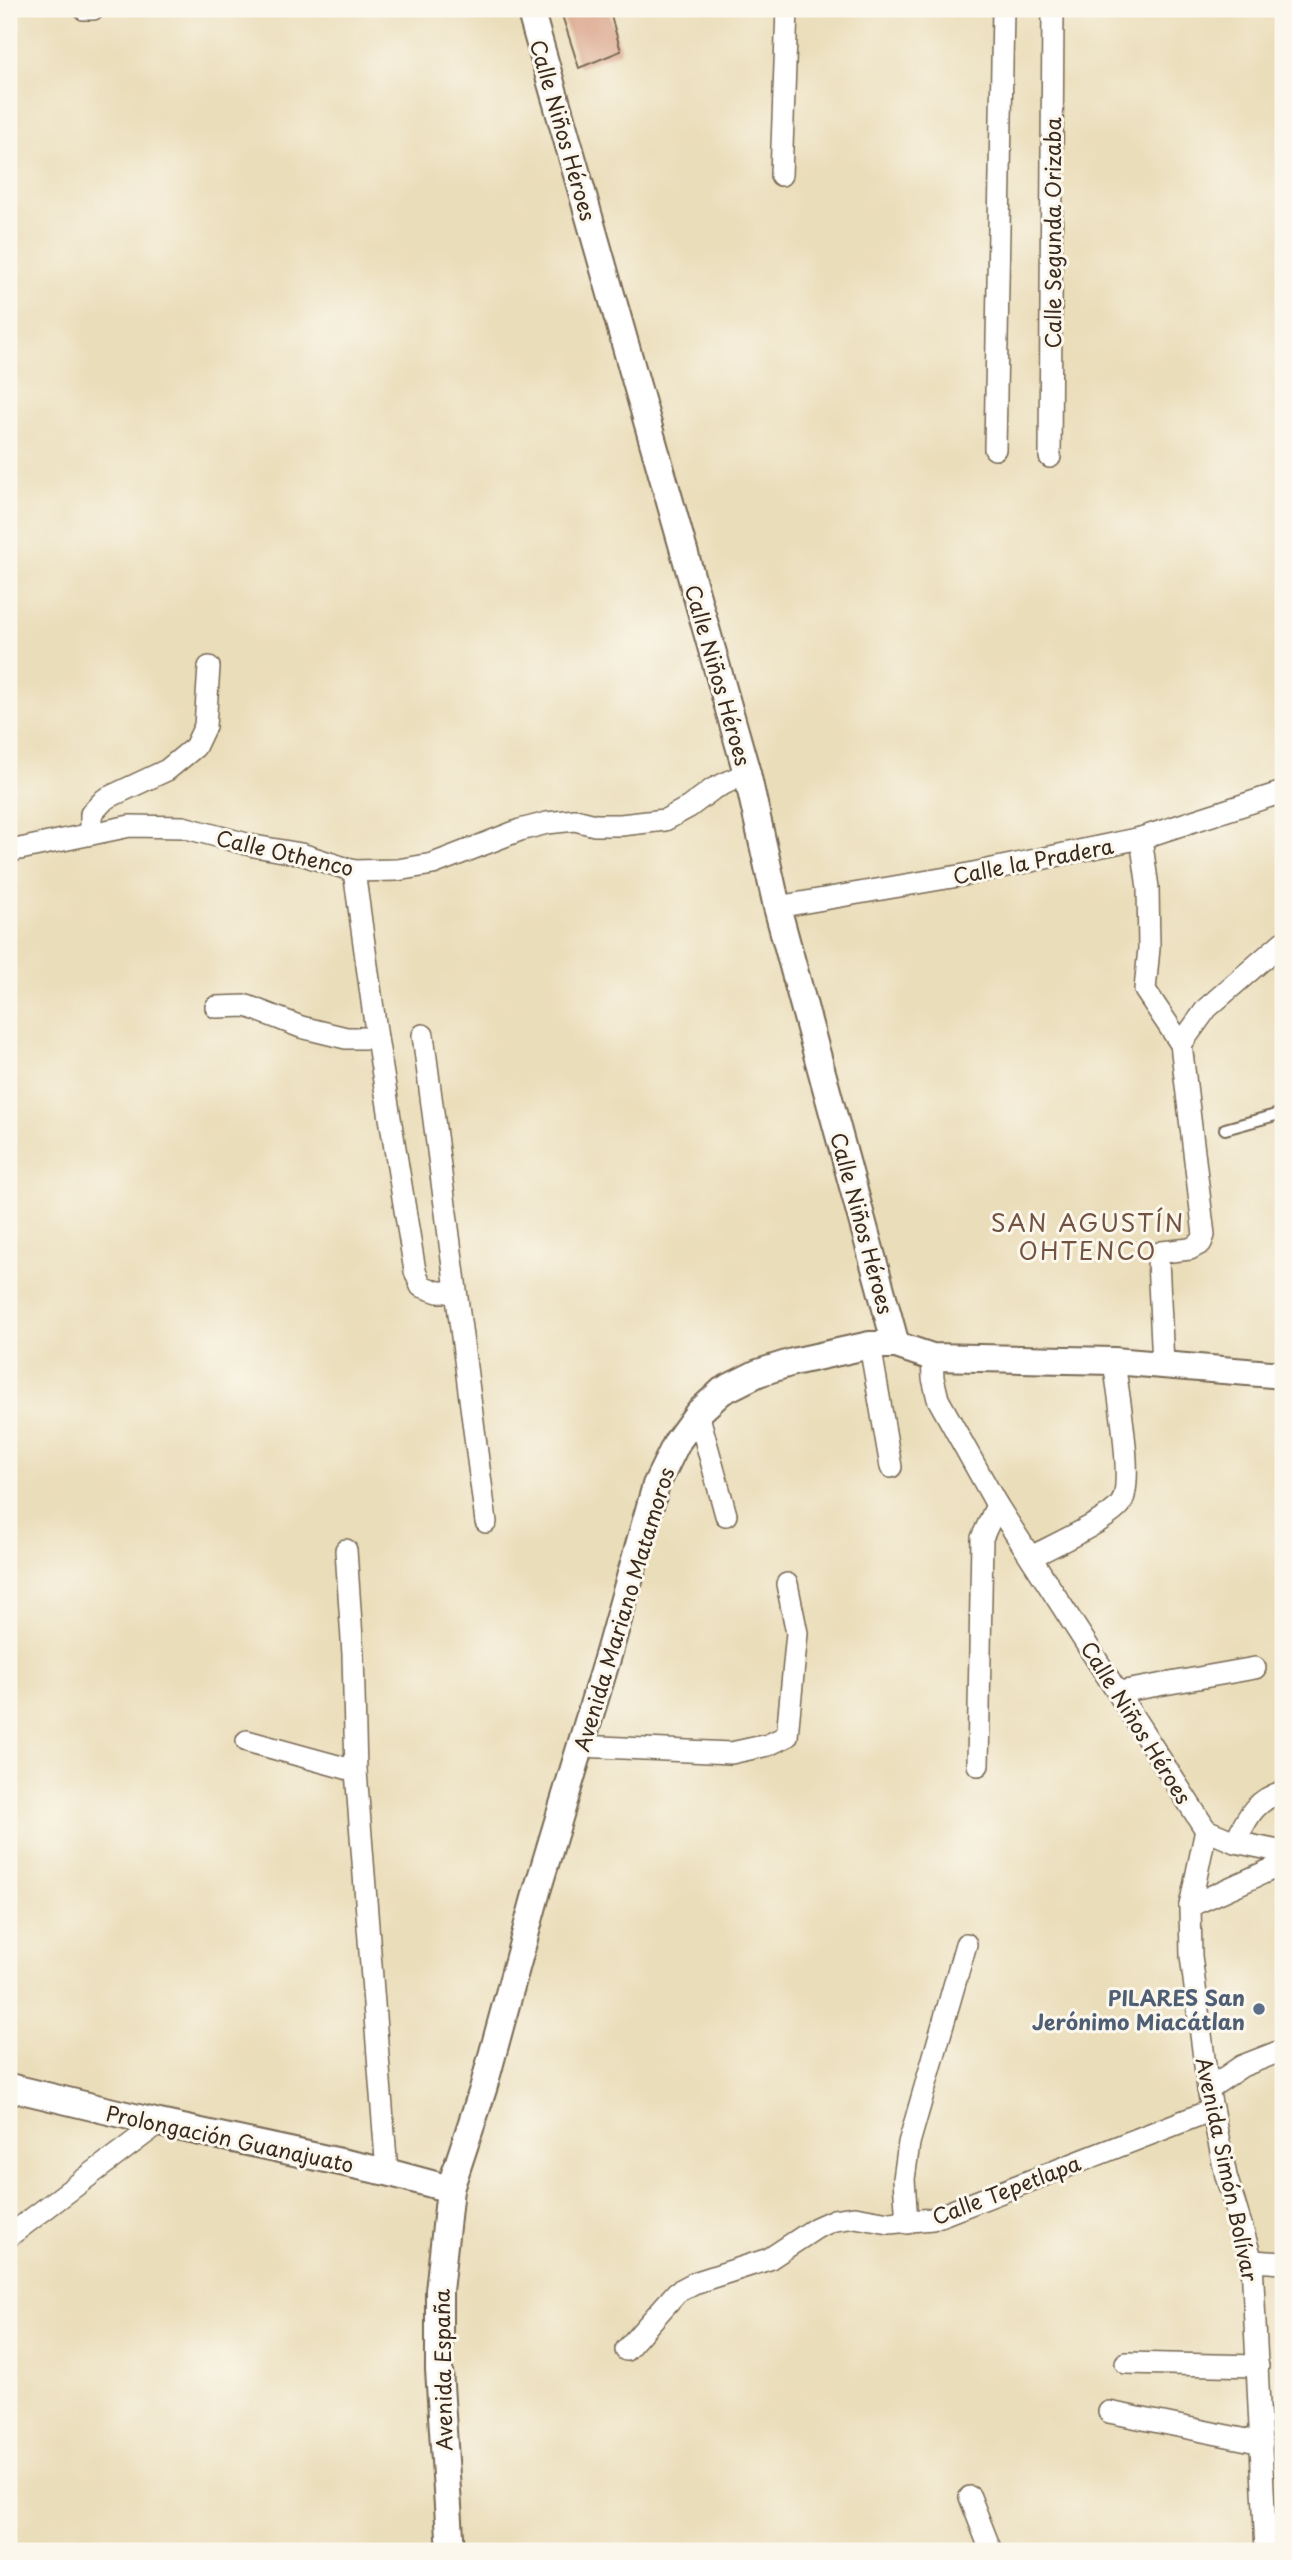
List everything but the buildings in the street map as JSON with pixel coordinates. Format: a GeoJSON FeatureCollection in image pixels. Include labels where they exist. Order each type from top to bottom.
{"type":"FeatureCollection","features":[{"type":"Feature","properties":{"kind":"street"},"geometry":{"type":"LineString","coordinates":[[83,9],[93,9]]}},
{"type":"Feature","properties":{"kind":"street","name":"Calle Niños Héroes"},"geometry":{"type":"LineString","coordinates":[[530,9],[747,773],[883,1345]]}},
{"type":"Feature","properties":{"kind":"street"},"geometry":{"type":"LineString","coordinates":[[781,175],[787,9]]}},
{"type":"Feature","properties":{"kind":"street"},"geometry":{"type":"LineString","coordinates":[[995,449],[1003,9]]}},
{"type":"Feature","properties":{"kind":"street","name":"Calle Segunda Orizaba"},"geometry":{"type":"LineString","coordinates":[[1050,457],[1053,9]]}},
{"type":"Feature","properties":{"kind":"street"},"geometry":{"type":"LineString","coordinates":[[91,833],[91,814],[105,799],[167,770],[195,747],[205,726],[209,667]]}},
{"type":"Feature","properties":{"kind":"street","name":"Calle Othenco"},"geometry":{"type":"LineString","coordinates":[[15,850],[130,827],[183,827],[254,846],[301,854],[354,871],[397,870],[433,864],[520,830],[547,823],[575,820],[596,825],[621,825],[665,820],[689,807],[713,789],[747,773]]}},
{"type":"Feature","properties":{"kind":"street","name":"Calle la Pradera"},"geometry":{"type":"LineString","coordinates":[[777,907],[964,875],[1141,838],[1283,792]]}},
{"type":"Feature","properties":{"kind":"street"},"geometry":{"type":"LineString","coordinates":[[1141,838],[1148,888],[1149,948],[1145,990],[1181,1044],[1204,1235],[1201,1243],[1190,1249],[1162,1252],[1158,1260],[1163,1364]]}},
{"type":"Feature","properties":{"kind":"street"},"geometry":{"type":"LineString","coordinates":[[354,871],[377,1038],[415,1271],[421,1286],[438,1292],[455,1292]]}},
{"type":"Feature","properties":{"kind":"street"},"geometry":{"type":"LineString","coordinates":[[1181,1044],[1207,1008],[1283,942]]}},
{"type":"Feature","properties":{"kind":"street"},"geometry":{"type":"LineString","coordinates":[[216,1007],[247,1006],[301,1027],[346,1038],[377,1038]]}},
{"type":"Feature","properties":{"kind":"street"},"geometry":{"type":"LineString","coordinates":[[423,1035],[486,1522]]}},
{"type":"Feature","properties":{"kind":"street"},"geometry":{"type":"LineString","coordinates":[[891,1466],[883,1345],[932,1357],[1114,1361],[1283,1375]]}},
{"type":"Feature","properties":{"kind":"street","name":"Avenida Mariano Matamoros"},"geometry":{"type":"LineString","coordinates":[[450,2189],[483,2089],[537,1891],[656,1485],[677,1442],[698,1413],[722,1391],[758,1373],[793,1362],[883,1345]]}},
{"type":"Feature","properties":{"kind":"street","name":"Calle Niños Héroes"},"geometry":{"type":"LineString","coordinates":[[932,1357],[938,1399],[997,1504],[1206,1830]]}},
{"type":"Feature","properties":{"kind":"street"},"geometry":{"type":"LineString","coordinates":[[1031,1557],[1109,1515],[1121,1505],[1126,1493],[1126,1465],[1114,1361]]}},
{"type":"Feature","properties":{"kind":"street"},"geometry":{"type":"LineString","coordinates":[[698,1413],[726,1515]]}},
{"type":"Feature","properties":{"kind":"street"},"geometry":{"type":"LineString","coordinates":[[978,1765],[982,1538],[997,1504]]}},
{"type":"Feature","properties":{"kind":"street"},"geometry":{"type":"LineString","coordinates":[[346,1550],[353,1654],[356,1772],[387,2172]]}},
{"type":"Feature","properties":{"kind":"street"},"geometry":{"type":"LineString","coordinates":[[580,1746],[731,1753],[768,1745],[787,1736],[797,1633],[787,1584]]}},
{"type":"Feature","properties":{"kind":"street"},"geometry":{"type":"LineString","coordinates":[[1119,1692],[1255,1668]]}},
{"type":"Feature","properties":{"kind":"street"},"geometry":{"type":"LineString","coordinates":[[247,1741],[356,1772]]}},
{"type":"Feature","properties":{"kind":"street"},"geometry":{"type":"LineString","coordinates":[[1235,1842],[1248,1816],[1266,1798],[1283,1792]]}},
{"type":"Feature","properties":{"kind":"street"},"geometry":{"type":"LineString","coordinates":[[1206,1830],[1235,1842],[1283,1852]]}},
{"type":"Feature","properties":{"kind":"street","name":"Avenida Simón Bolívar"},"geometry":{"type":"LineString","coordinates":[[1206,1830],[1190,1906],[1191,1956],[1212,2110],[1226,2176],[1252,2261],[1266,2551]]}},
{"type":"Feature","properties":{"kind":"street"},"geometry":{"type":"LineString","coordinates":[[1190,1906],[1283,1864]]}},
{"type":"Feature","properties":{"kind":"street"},"geometry":{"type":"LineString","coordinates":[[907,2222],[904,2179],[909,2143],[966,1944]]}},
{"type":"Feature","properties":{"kind":"street"},"geometry":{"type":"LineString","coordinates":[[1208,2089],[1242,2066],[1283,2050]]}},
{"type":"Feature","properties":{"kind":"street","name":"Prolongación Guanajuato"},"geometry":{"type":"LineString","coordinates":[[9,2087],[159,2123],[387,2172],[450,2189]]}},
{"type":"Feature","properties":{"kind":"street","name":"Calle Tepetlapa"},"geometry":{"type":"LineString","coordinates":[[626,2350],[677,2292],[694,2283],[769,2259],[816,2228],[834,2220],[855,2217],[889,2223],[933,2219],[1212,2110]]}},
{"type":"Feature","properties":{"kind":"street"},"geometry":{"type":"LineString","coordinates":[[9,2236],[159,2123]]}},
{"type":"Feature","properties":{"kind":"street","name":"Avenida España"},"geometry":{"type":"LineString","coordinates":[[450,2189],[439,2291],[439,2370],[451,2551]]}},
{"type":"Feature","properties":{"kind":"street"},"geometry":{"type":"LineString","coordinates":[[1252,2261],[1283,2263]]}},
{"type":"Feature","properties":{"kind":"street"},"geometry":{"type":"LineString","coordinates":[[1126,2363],[1258,2366]]}},
{"type":"Feature","properties":{"kind":"street"},"geometry":{"type":"LineString","coordinates":[[1109,2412],[1262,2442]]}},
{"type":"Feature","properties":{"kind":"street"},"geometry":{"type":"LineString","coordinates":[[970,2497],[991,2551]]}},
{"type":"Feature","properties":{"kind":"lane"},"geometry":{"type":"LineString","coordinates":[[1225,1129],[1283,1113]]}},
{"type":"Feature","properties":{"kind":"place","name":"PILARES San Jerónimo Miacátlan"},"geometry":{"type":"Point","coordinates":[1259,2009]}},
{"type":"Feature","properties":{"kind":"district","name":"SAN AGUSTÍN OHTENCO"},"geometry":{"type":"Point","coordinates":[1088,1236]}}]}
